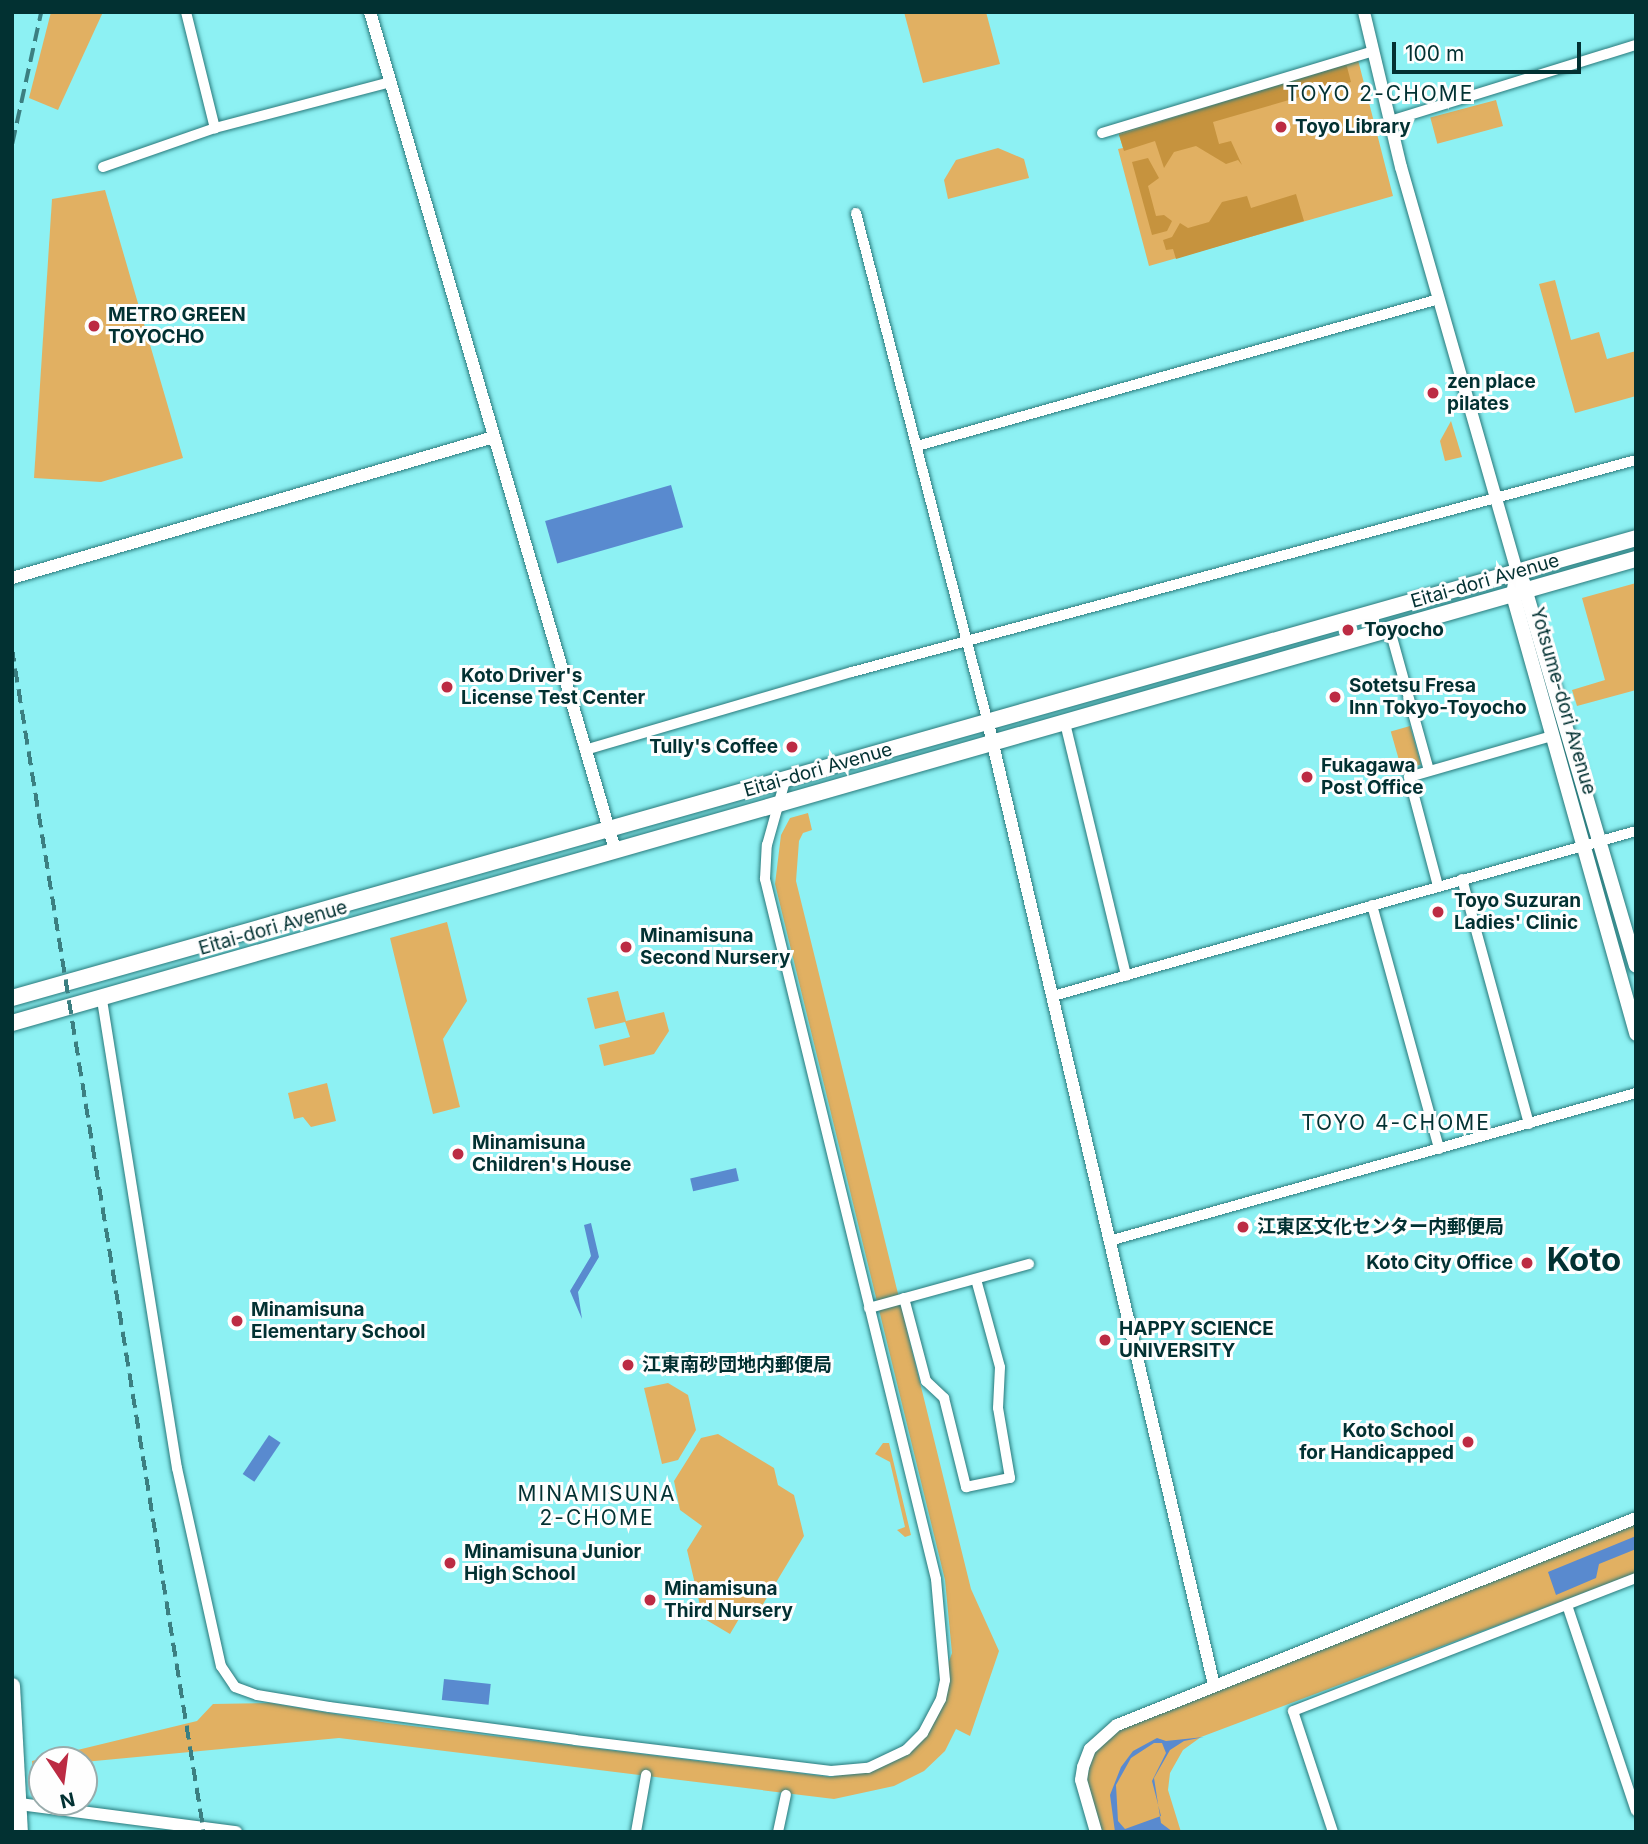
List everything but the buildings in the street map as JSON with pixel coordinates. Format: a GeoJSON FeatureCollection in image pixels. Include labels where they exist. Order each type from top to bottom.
{"type":"FeatureCollection","features":[{"type":"Feature","properties":{"kind":"main road","name":"Eitai-dori Avenue"},"geometry":{"type":"LineString","coordinates":[[12,998],[86,981],[1636,538]]}},
{"type":"Feature","properties":{"kind":"main road","name":"Eitai-dori Avenue"},"geometry":{"type":"LineString","coordinates":[[12,1023],[102,1000],[615,850],[1636,559]]}},
{"type":"Feature","properties":{"kind":"main road","name":"Yotsume-dori Avenue"},"geometry":{"type":"LineString","coordinates":[[1517,572],[1552,736],[1636,1034]]}},
{"type":"Feature","properties":{"kind":"main road","name":"Yotsume-dori Avenue"},"geometry":{"type":"LineString","coordinates":[[1520,592],[1600,842],[1636,966]]}},
{"type":"Feature","properties":{"kind":"main road"},"geometry":{"type":"LineString","coordinates":[[12,1686],[15,1803],[20,1832]]}},
{"type":"Feature","properties":{"kind":"street"},"geometry":{"type":"LineString","coordinates":[[186,12],[215,128]]}},
{"type":"Feature","properties":{"kind":"street"},"geometry":{"type":"LineString","coordinates":[[370,12],[615,850]]}},
{"type":"Feature","properties":{"kind":"street"},"geometry":{"type":"LineString","coordinates":[[1364,12],[1390,121],[1517,572]]}},
{"type":"Feature","properties":{"kind":"street"},"geometry":{"type":"LineString","coordinates":[[1390,121],[1636,45]]}},
{"type":"Feature","properties":{"kind":"street"},"geometry":{"type":"LineString","coordinates":[[1102,133],[1373,51]]}},
{"type":"Feature","properties":{"kind":"street"},"geometry":{"type":"LineString","coordinates":[[103,167],[215,128],[390,82]]}},
{"type":"Feature","properties":{"kind":"street"},"geometry":{"type":"LineString","coordinates":[[856,213],[993,743],[1214,1685]]}},
{"type":"Feature","properties":{"kind":"street"},"geometry":{"type":"LineString","coordinates":[[917,446],[1439,299]]}},
{"type":"Feature","properties":{"kind":"street"},"geometry":{"type":"LineString","coordinates":[[12,578],[494,437]]}},
{"type":"Feature","properties":{"kind":"street"},"geometry":{"type":"LineString","coordinates":[[585,750],[968,642],[1636,460]]}},
{"type":"Feature","properties":{"kind":"street"},"geometry":{"type":"LineString","coordinates":[[1390,630],[1429,771]]}},
{"type":"Feature","properties":{"kind":"street"},"geometry":{"type":"LineString","coordinates":[[1065,723],[1126,976]]}},
{"type":"Feature","properties":{"kind":"street"},"geometry":{"type":"LineString","coordinates":[[1438,886],[1407,782],[1409,778],[1552,736]]}},
{"type":"Feature","properties":{"kind":"street"},"geometry":{"type":"LineString","coordinates":[[102,1000],[177,1468],[221,1666],[235,1687],[257,1695],[329,1707],[831,1771],[868,1768],[905,1750],[923,1733],[941,1699],[945,1680],[936,1579],[765,879],[767,845],[785,781]]}},
{"type":"Feature","properties":{"kind":"street"},"geometry":{"type":"LineString","coordinates":[[1053,996],[1636,831]]}},
{"type":"Feature","properties":{"kind":"street"},"geometry":{"type":"LineString","coordinates":[[1462,879],[1529,1124]]}},
{"type":"Feature","properties":{"kind":"street"},"geometry":{"type":"LineString","coordinates":[[1372,905],[1439,1149]]}},
{"type":"Feature","properties":{"kind":"street"},"geometry":{"type":"LineString","coordinates":[[1109,1241],[1636,1093]]}},
{"type":"Feature","properties":{"kind":"street"},"geometry":{"type":"LineString","coordinates":[[869,1308],[1029,1264]]}},
{"type":"Feature","properties":{"kind":"street"},"geometry":{"type":"LineString","coordinates":[[904,1298],[926,1381],[944,1398],[967,1487],[1010,1478],[998,1408],[1000,1367],[976,1279]]}},
{"type":"Feature","properties":{"kind":"street"},"geometry":{"type":"LineString","coordinates":[[1096,1832],[1081,1780],[1090,1749],[1117,1725],[1636,1518]]}},
{"type":"Feature","properties":{"kind":"street"},"geometry":{"type":"LineString","coordinates":[[1333,1832],[1293,1711],[1636,1578]]}},
{"type":"Feature","properties":{"kind":"street"},"geometry":{"type":"LineString","coordinates":[[1567,1605],[1636,1811]]}},
{"type":"Feature","properties":{"kind":"street"},"geometry":{"type":"LineString","coordinates":[[636,1832],[646,1775]]}},
{"type":"Feature","properties":{"kind":"street"},"geometry":{"type":"LineString","coordinates":[[778,1832],[786,1795]]}},
{"type":"Feature","properties":{"kind":"street"},"geometry":{"type":"LineString","coordinates":[[15,1803],[236,1832]]}},
{"type":"Feature","properties":{"kind":"shaded area"},"geometry":{"type":"Polygon","coordinates":[[[51,12],[103,12],[58,110],[29,98],[51,12]]]}},
{"type":"Feature","properties":{"kind":"shaded area"},"geometry":{"type":"Polygon","coordinates":[[[904,12],[986,12],[1000,64],[923,83],[904,12]]]}},
{"type":"Feature","properties":{"kind":"shaded area"},"geometry":{"type":"Polygon","coordinates":[[[1357,56],[1393,196],[1149,266],[1118,149],[1123,148],[1118,131],[1357,56]]]}},
{"type":"Feature","properties":{"kind":"shaded area"},"geometry":{"type":"Polygon","coordinates":[[[1346,63],[1351,82],[1213,122],[1219,144],[1231,141],[1242,165],[1238,160],[1226,164],[1196,146],[1174,152],[1164,168],[1155,141],[1124,151],[1119,135],[1346,63]]]}},
{"type":"Feature","properties":{"kind":"shaded area"},"geometry":{"type":"Polygon","coordinates":[[[1496,100],[1503,126],[1437,144],[1430,118],[1496,100]]]}},
{"type":"Feature","properties":{"kind":"shaded area"},"geometry":{"type":"Polygon","coordinates":[[[998,148],[1024,159],[1029,178],[948,199],[944,180],[956,160],[998,148]]]}},
{"type":"Feature","properties":{"kind":"shaded area"},"geometry":{"type":"Polygon","coordinates":[[[1148,158],[1159,178],[1148,186],[1156,216],[1164,215],[1172,221],[1167,231],[1152,235],[1132,162],[1148,158]]]}},
{"type":"Feature","properties":{"kind":"shaded area","name":"METRO GREEN TOYOCHO"},"geometry":{"type":"Polygon","coordinates":[[[105,190],[183,458],[101,482],[34,478],[52,199],[105,190]]]}},
{"type":"Feature","properties":{"kind":"shaded area"},"geometry":{"type":"Polygon","coordinates":[[[1296,194],[1304,221],[1176,259],[1173,249],[1166,250],[1163,240],[1172,237],[1180,223],[1188,228],[1209,222],[1222,202],[1247,196],[1251,208],[1296,194]]]}},
{"type":"Feature","properties":{"kind":"shaded area"},"geometry":{"type":"Polygon","coordinates":[[[1555,280],[1571,340],[1599,332],[1607,359],[1636,351],[1636,396],[1575,413],[1539,284],[1555,280]]]}},
{"type":"Feature","properties":{"kind":"shaded area"},"geometry":{"type":"Polygon","coordinates":[[[1451,421],[1462,457],[1445,461],[1440,441],[1451,421]]]}},
{"type":"Feature","properties":{"kind":"shaded area"},"geometry":{"type":"Polygon","coordinates":[[[1636,583],[1636,690],[1577,706],[1572,690],[1605,680],[1582,598],[1636,583]]]}},
{"type":"Feature","properties":{"kind":"shaded area"},"geometry":{"type":"Polygon","coordinates":[[[1410,726],[1421,764],[1402,770],[1391,732],[1410,726]]]}},
{"type":"Feature","properties":{"kind":"shaded area"},"geometry":{"type":"Polygon","coordinates":[[[808,813],[812,830],[803,833],[799,841],[796,881],[971,1589],[999,1651],[970,1736],[956,1729],[945,1751],[924,1771],[894,1786],[834,1799],[339,1738],[98,1761],[98,1746],[94,1746],[197,1721],[213,1704],[270,1703],[388,1723],[830,1777],[869,1770],[923,1733],[952,1653],[945,1580],[775,884],[781,835],[790,818],[808,813]]]}},
{"type":"Feature","properties":{"kind":"shaded area"},"geometry":{"type":"Polygon","coordinates":[[[447,922],[467,1001],[443,1039],[460,1107],[433,1114],[390,938],[447,922]]]}},
{"type":"Feature","properties":{"kind":"shaded area"},"geometry":{"type":"Polygon","coordinates":[[[618,991],[626,1021],[664,1012],[669,1031],[654,1054],[604,1066],[599,1045],[630,1037],[625,1022],[595,1029],[587,998],[618,991]]]}},
{"type":"Feature","properties":{"kind":"shaded area"},"geometry":{"type":"Polygon","coordinates":[[[327,1083],[336,1121],[311,1127],[303,1117],[294,1119],[288,1093],[327,1083]]]}},
{"type":"Feature","properties":{"kind":"shaded area"},"geometry":{"type":"Polygon","coordinates":[[[668,1383],[688,1395],[696,1430],[678,1460],[662,1464],[644,1388],[668,1383]]]}},
{"type":"Feature","properties":{"kind":"shaded area"},"geometry":{"type":"Polygon","coordinates":[[[718,1434],[774,1468],[778,1485],[794,1495],[804,1536],[760,1609],[743,1612],[730,1634],[703,1618],[687,1550],[702,1526],[680,1510],[674,1481],[701,1438],[718,1434]]]}},
{"type":"Feature","properties":{"kind":"shaded area"},"geometry":{"type":"Polygon","coordinates":[[[883,1443],[889,1443],[911,1535],[905,1537],[897,1530],[905,1527],[890,1462],[875,1454],[883,1443]]]}},
{"type":"Feature","properties":{"kind":"shaded area"},"geometry":{"type":"Polygon","coordinates":[[[1636,1523],[1636,1573],[1201,1737],[1183,1750],[1170,1773],[1168,1790],[1181,1832],[1102,1832],[1086,1780],[1094,1751],[1119,1729],[1636,1523]]]}},
{"type":"Feature","properties":{"kind":"water"},"geometry":{"type":"Polygon","coordinates":[[[671,485],[683,527],[557,563],[545,521],[671,485]]]}},
{"type":"Feature","properties":{"kind":"water"},"geometry":{"type":"Polygon","coordinates":[[[736,1168],[739,1181],[693,1191],[690,1179],[736,1168]]]}},
{"type":"Feature","properties":{"kind":"water"},"geometry":{"type":"Polygon","coordinates":[[[591,1223],[599,1257],[578,1292],[582,1319],[570,1291],[591,1256],[584,1225],[591,1223]]]}},
{"type":"Feature","properties":{"kind":"water"},"geometry":{"type":"Polygon","coordinates":[[[269,1435],[281,1443],[254,1482],[243,1474],[269,1435]]]}},
{"type":"Feature","properties":{"kind":"water"},"geometry":{"type":"Polygon","coordinates":[[[1636,1536],[1636,1549],[1599,1564],[1596,1578],[1556,1595],[1548,1572],[1636,1536]]]}},
{"type":"Feature","properties":{"kind":"water"},"geometry":{"type":"Polygon","coordinates":[[[444,1679],[491,1684],[489,1705],[442,1700],[444,1679]]]}},
{"type":"Feature","properties":{"kind":"water"},"geometry":{"type":"Polygon","coordinates":[[[1204,1737],[1184,1741],[1170,1750],[1154,1778],[1158,1805],[1152,1781],[1166,1753],[1162,1743],[1154,1743],[1131,1758],[1116,1785],[1118,1821],[1125,1829],[1160,1816],[1161,1823],[1173,1832],[1115,1832],[1110,1795],[1121,1767],[1133,1751],[1157,1738],[1166,1741],[1204,1737]]]}},
{"type":"Feature","properties":{"kind":"railway"},"geometry":{"type":"LineString","coordinates":[[12,144],[41,12]]}},
{"type":"Feature","properties":{"kind":"railway"},"geometry":{"type":"LineString","coordinates":[[12,648],[204,1832]]}},
{"type":"Feature","properties":{"kind":"place","name":"Toyo Library"},"geometry":{"type":"Point","coordinates":[1281,127]}},
{"type":"Feature","properties":{"kind":"place","name":"METRO GREEN TOYOCHO"},"geometry":{"type":"Point","coordinates":[94,326]}},
{"type":"Feature","properties":{"kind":"place","name":"zen place pilates"},"geometry":{"type":"Point","coordinates":[1433,393]}},
{"type":"Feature","properties":{"kind":"place","name":"Toyocho"},"geometry":{"type":"Point","coordinates":[1348,630]}},
{"type":"Feature","properties":{"kind":"place","name":"Koto Driver's License Test Center"},"geometry":{"type":"Point","coordinates":[447,687]}},
{"type":"Feature","properties":{"kind":"place","name":"Sotetsu Fresa Inn Tokyo-Toyocho"},"geometry":{"type":"Point","coordinates":[1335,697]}},
{"type":"Feature","properties":{"kind":"place","name":"Tully's Coffee"},"geometry":{"type":"Point","coordinates":[792,747]}},
{"type":"Feature","properties":{"kind":"place","name":"Fukagawa Post Office"},"geometry":{"type":"Point","coordinates":[1307,777]}},
{"type":"Feature","properties":{"kind":"place","name":"Toyo Suzuran Ladies' Clinic"},"geometry":{"type":"Point","coordinates":[1438,912]}},
{"type":"Feature","properties":{"kind":"place","name":"Minamisuna Second Nursery"},"geometry":{"type":"Point","coordinates":[626,947]}},
{"type":"Feature","properties":{"kind":"place","name":"Minamisuna Children's House"},"geometry":{"type":"Point","coordinates":[458,1154]}},
{"type":"Feature","properties":{"kind":"place","name":"江東区文化センター内郵便局"},"geometry":{"type":"Point","coordinates":[1243,1227]}},
{"type":"Feature","properties":{"kind":"place","name":"Koto City Office"},"geometry":{"type":"Point","coordinates":[1527,1263]}},
{"type":"Feature","properties":{"kind":"place","name":"Minamisuna Elementary School"},"geometry":{"type":"Point","coordinates":[237,1321]}},
{"type":"Feature","properties":{"kind":"place","name":"HAPPY SCIENCE UNIVERSITY"},"geometry":{"type":"Point","coordinates":[1105,1340]}},
{"type":"Feature","properties":{"kind":"place","name":"江東南砂団地内郵便局"},"geometry":{"type":"Point","coordinates":[628,1365]}},
{"type":"Feature","properties":{"kind":"place","name":"Koto School for Handicapped"},"geometry":{"type":"Point","coordinates":[1468,1442]}},
{"type":"Feature","properties":{"kind":"place","name":"Minamisuna Junior High School"},"geometry":{"type":"Point","coordinates":[450,1563]}},
{"type":"Feature","properties":{"kind":"place","name":"Minamisuna Third Nursery"},"geometry":{"type":"Point","coordinates":[650,1600]}},
{"type":"Feature","properties":{"kind":"district","name":"TOYO 2-CHOME"},"geometry":{"type":"Point","coordinates":[1380,94]}},
{"type":"Feature","properties":{"kind":"district","name":"TOYO 4-CHOME"},"geometry":{"type":"Point","coordinates":[1396,1123]}},
{"type":"Feature","properties":{"kind":"district","name":"Koto"},"geometry":{"type":"Point","coordinates":[1584,1260]}},
{"type":"Feature","properties":{"kind":"district","name":"MINAMISUNA 2-CHOME"},"geometry":{"type":"Point","coordinates":[597,1506]}}]}
